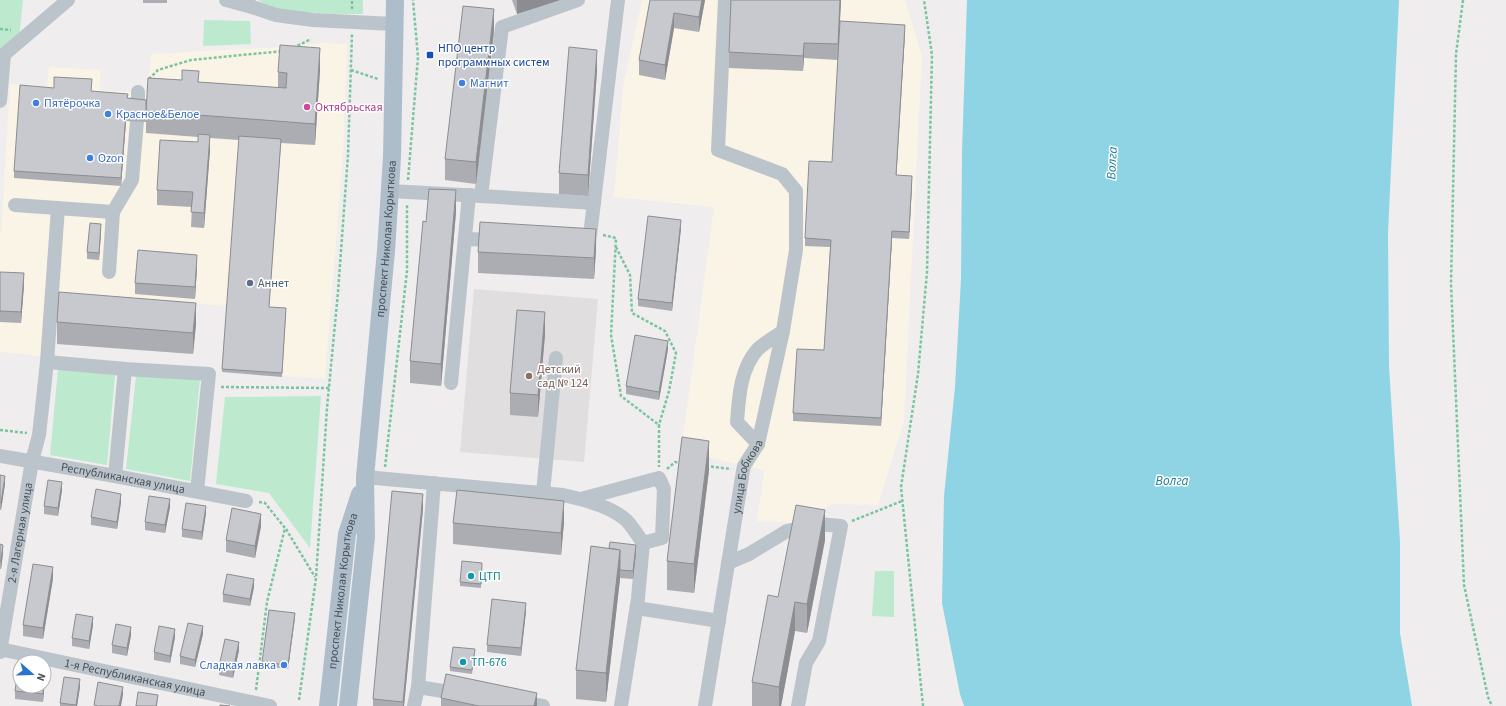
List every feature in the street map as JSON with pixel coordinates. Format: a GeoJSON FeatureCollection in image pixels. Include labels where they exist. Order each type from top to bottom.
{"type":"FeatureCollection","features":[{"type":"Feature","properties":{"kind":"main road","name":"проспект Николая Корыткова"},"geometry":{"type":"LineString","coordinates":[[348,706],[366,537],[365,477],[386,251],[399,191],[394,0]]}},
{"type":"Feature","properties":{"kind":"main road","name":"проспект Николая Корыткова"},"geometry":{"type":"LineString","coordinates":[[328,706],[347,534],[365,477]]}},
{"type":"Feature","properties":{"kind":"street"},"geometry":{"type":"LineString","coordinates":[[0,101],[2,57],[68,0]]}},
{"type":"Feature","properties":{"kind":"street"},"geometry":{"type":"LineString","coordinates":[[226,0],[249,4],[276,15],[313,20],[394,24]]}},
{"type":"Feature","properties":{"kind":"street"},"geometry":{"type":"LineString","coordinates":[[451,383],[465,239],[475,195],[502,26],[578,0]]}},
{"type":"Feature","properties":{"kind":"street"},"geometry":{"type":"LineString","coordinates":[[574,243],[589,244],[618,0]]}},
{"type":"Feature","properties":{"kind":"street","name":"улица Бобкова"},"geometry":{"type":"LineString","coordinates":[[705,706],[743,468],[758,444],[783,331],[796,250],[796,191],[787,179],[782,174],[718,150],[725,0]]}},
{"type":"Feature","properties":{"kind":"street"},"geometry":{"type":"LineString","coordinates":[[138,92],[138,107]]}},
{"type":"Feature","properties":{"kind":"street"},"geometry":{"type":"LineString","coordinates":[[108,272],[113,212],[132,180],[137,121]]}},
{"type":"Feature","properties":{"kind":"street"},"geometry":{"type":"LineString","coordinates":[[399,191],[594,203]]}},
{"type":"Feature","properties":{"kind":"street"},"geometry":{"type":"LineString","coordinates":[[15,205],[113,212]]}},
{"type":"Feature","properties":{"kind":"street","name":"2-я Лагерная улица"},"geometry":{"type":"LineString","coordinates":[[0,650],[32,461],[39,435],[47,362],[58,208]]}},
{"type":"Feature","properties":{"kind":"street"},"geometry":{"type":"LineString","coordinates":[[465,239],[511,241]]}},
{"type":"Feature","properties":{"kind":"street"},"geometry":{"type":"LineString","coordinates":[[758,444],[737,422],[739,399],[745,369],[758,349],[783,331]]}},
{"type":"Feature","properties":{"kind":"street"},"geometry":{"type":"LineString","coordinates":[[543,493],[556,358]]}},
{"type":"Feature","properties":{"kind":"street"},"geometry":{"type":"LineString","coordinates":[[47,362],[125,369],[209,374],[196,491]]}},
{"type":"Feature","properties":{"kind":"street"},"geometry":{"type":"LineString","coordinates":[[115,476],[125,369]]}},
{"type":"Feature","properties":{"kind":"street","name":"Республиканская улица"},"geometry":{"type":"LineString","coordinates":[[0,456],[246,501]]}},
{"type":"Feature","properties":{"kind":"street"},"geometry":{"type":"LineString","coordinates":[[365,477],[562,495],[581,499],[614,512],[626,520],[643,543],[637,608],[621,706]]}},
{"type":"Feature","properties":{"kind":"street"},"geometry":{"type":"LineString","coordinates":[[581,499],[659,478],[664,489],[662,538],[643,543]]}},
{"type":"Feature","properties":{"kind":"street"},"geometry":{"type":"LineString","coordinates":[[414,706],[418,687],[434,483]]}},
{"type":"Feature","properties":{"kind":"street"},"geometry":{"type":"LineString","coordinates":[[728,563],[749,554],[787,531],[818,524],[841,526],[819,641],[806,663],[798,706]]}},
{"type":"Feature","properties":{"kind":"street"},"geometry":{"type":"LineString","coordinates":[[637,608],[719,621]]}},
{"type":"Feature","properties":{"kind":"street","name":"1-я Республиканская улица"},"geometry":{"type":"LineString","coordinates":[[0,650],[253,704],[270,706]]}},
{"type":"Feature","properties":{"kind":"street"},"geometry":{"type":"LineString","coordinates":[[418,687],[473,695]]}},
{"type":"Feature","properties":{"kind":"street"},"geometry":{"type":"LineString","coordinates":[[504,700],[542,706]]}},
{"type":"Feature","properties":{"kind":"path"},"geometry":{"type":"LineString","coordinates":[[299,700],[316,578],[329,388],[348,155],[352,0]]}},
{"type":"Feature","properties":{"kind":"path"},"geometry":{"type":"LineString","coordinates":[[384,479],[407,270],[399,191],[418,57],[413,0]]}},
{"type":"Feature","properties":{"kind":"path"},"geometry":{"type":"LineString","coordinates":[[923,706],[901,486],[918,374],[927,272],[932,55],[924,0]]}},
{"type":"Feature","properties":{"kind":"path"},"geometry":{"type":"LineString","coordinates":[[1462,1],[1456,54],[1451,284],[1464,585],[1488,697],[1492,706]]}},
{"type":"Feature","properties":{"kind":"path"},"geometry":{"type":"LineString","coordinates":[[149,80],[158,70],[191,60],[288,50],[311,39]]}},
{"type":"Feature","properties":{"kind":"path"},"geometry":{"type":"LineString","coordinates":[[351,70],[378,79]]}},
{"type":"Feature","properties":{"kind":"path"},"geometry":{"type":"LineString","coordinates":[[590,232],[616,238],[611,335],[621,396],[659,425]]}},
{"type":"Feature","properties":{"kind":"path"},"geometry":{"type":"LineString","coordinates":[[616,247],[630,275],[632,312],[665,331],[676,354],[669,391],[659,425],[659,478]]}},
{"type":"Feature","properties":{"kind":"path"},"geometry":{"type":"LineString","coordinates":[[207,387],[329,388]]}},
{"type":"Feature","properties":{"kind":"path"},"geometry":{"type":"LineString","coordinates":[[0,430],[39,435]]}},
{"type":"Feature","properties":{"kind":"path"},"geometry":{"type":"LineString","coordinates":[[659,478],[675,462],[682,463]]}},
{"type":"Feature","properties":{"kind":"path"},"geometry":{"type":"LineString","coordinates":[[705,466],[743,468]]}},
{"type":"Feature","properties":{"kind":"path"},"geometry":{"type":"LineString","coordinates":[[246,501],[265,503],[285,528],[316,578]]}},
{"type":"Feature","properties":{"kind":"path"},"geometry":{"type":"LineString","coordinates":[[841,526],[902,501]]}},
{"type":"Feature","properties":{"kind":"path"},"geometry":{"type":"LineString","coordinates":[[253,704],[258,683],[267,602],[285,528]]}},
{"type":"Feature","properties":{"kind":"shaded area"},"geometry":{"type":"Polygon","coordinates":[[[642,0],[905,0],[922,56],[904,421],[878,505],[832,504],[793,523],[757,521],[764,470],[681,451],[714,207],[614,197],[623,87],[642,0]]]}},
{"type":"Feature","properties":{"kind":"shaded area"},"geometry":{"type":"Polygon","coordinates":[[[322,43],[347,44],[343,155],[325,379],[222,372],[226,306],[53,292],[47,362],[40,356],[0,352],[0,233],[10,84],[47,86],[49,67],[101,70],[100,90],[148,93],[151,54],[280,47],[322,43]]]}},
{"type":"Feature","properties":{"kind":"shaded area","name":"Детский сад № 124"},"geometry":{"type":"Polygon","coordinates":[[[474,289],[598,299],[584,462],[460,452],[474,289]]]}},
{"type":"Feature","properties":{"kind":"green space"},"geometry":{"type":"Polygon","coordinates":[[[0,0],[23,0],[19,39],[0,53],[0,0]]]}},
{"type":"Feature","properties":{"kind":"green space"},"geometry":{"type":"Polygon","coordinates":[[[258,0],[363,0],[363,14],[332,14],[274,10],[258,0]]]}},
{"type":"Feature","properties":{"kind":"green space"},"geometry":{"type":"Polygon","coordinates":[[[204,20],[250,21],[251,44],[203,46],[204,20]]]}},
{"type":"Feature","properties":{"kind":"green space"},"geometry":{"type":"Polygon","coordinates":[[[58,369],[115,375],[107,465],[50,455],[58,369]]]}},
{"type":"Feature","properties":{"kind":"green space"},"geometry":{"type":"Polygon","coordinates":[[[136,376],[200,379],[190,481],[126,469],[136,376]]]}},
{"type":"Feature","properties":{"kind":"green space"},"geometry":{"type":"Polygon","coordinates":[[[321,396],[310,548],[269,493],[216,484],[225,397],[321,396]]]}},
{"type":"Feature","properties":{"kind":"green space"},"geometry":{"type":"Polygon","coordinates":[[[875,571],[894,571],[894,617],[872,616],[875,571]]]}},
{"type":"Feature","properties":{"kind":"water","name":"Волга"},"geometry":{"type":"Polygon","coordinates":[[[967,0],[1399,0],[1388,233],[1389,366],[1400,542],[1400,633],[1412,706],[964,706],[960,694],[942,603],[944,496],[955,387],[961,279],[962,152],[967,0]]]}},
{"type":"Feature","properties":{"kind":"building"},"geometry":{"type":"Polygon","coordinates":[[[650,0],[702,0],[699,17],[674,13],[665,65],[639,60],[650,0]]]}},
{"type":"Feature","properties":{"kind":"building"},"geometry":{"type":"Polygon","coordinates":[[[731,0],[840,0],[838,44],[804,43],[803,56],[729,52],[731,0]]]}},
{"type":"Feature","properties":{"kind":"building"},"geometry":{"type":"Polygon","coordinates":[[[463,6],[494,9],[476,162],[445,159],[463,6]]]}},
{"type":"Feature","properties":{"kind":"building"},"geometry":{"type":"Polygon","coordinates":[[[840,21],[905,25],[896,175],[912,176],[909,232],[892,231],[881,418],[793,413],[797,349],[824,350],[831,240],[805,238],[809,161],[832,162],[840,21]]]}},
{"type":"Feature","properties":{"kind":"building"},"geometry":{"type":"Polygon","coordinates":[[[280,45],[320,48],[315,124],[146,111],[148,78],[182,80],[182,70],[199,71],[198,82],[286,88],[287,73],[278,72],[280,45]]]}},
{"type":"Feature","properties":{"kind":"building"},"geometry":{"type":"Polygon","coordinates":[[[569,47],[597,50],[588,175],[559,173],[569,47]]]}},
{"type":"Feature","properties":{"kind":"building"},"geometry":{"type":"Polygon","coordinates":[[[54,77],[92,79],[91,91],[128,94],[127,98],[146,100],[146,114],[126,113],[121,178],[14,171],[20,85],[54,88],[54,77]]]}},
{"type":"Feature","properties":{"kind":"building"},"geometry":{"type":"Polygon","coordinates":[[[198,134],[210,135],[204,213],[191,212],[193,192],[157,190],[160,140],[198,142],[198,134]]]}},
{"type":"Feature","properties":{"kind":"building"},"geometry":{"type":"Polygon","coordinates":[[[239,136],[281,139],[269,307],[286,308],[282,373],[222,369],[239,136]]]}},
{"type":"Feature","properties":{"kind":"building"},"geometry":{"type":"Polygon","coordinates":[[[429,189],[456,190],[441,364],[410,361],[423,221],[426,222],[429,189]]]}},
{"type":"Feature","properties":{"kind":"building"},"geometry":{"type":"Polygon","coordinates":[[[648,216],[681,220],[672,303],[638,299],[648,216]]]}},
{"type":"Feature","properties":{"kind":"building"},"geometry":{"type":"Polygon","coordinates":[[[480,222],[596,229],[594,258],[478,252],[480,222]]]}},
{"type":"Feature","properties":{"kind":"building"},"geometry":{"type":"Polygon","coordinates":[[[90,223],[101,224],[99,253],[87,252],[90,223]]]}},
{"type":"Feature","properties":{"kind":"building"},"geometry":{"type":"Polygon","coordinates":[[[138,250],[197,255],[195,287],[135,283],[138,250]]]}},
{"type":"Feature","properties":{"kind":"building"},"geometry":{"type":"Polygon","coordinates":[[[0,272],[24,273],[21,312],[0,311],[0,272]]]}},
{"type":"Feature","properties":{"kind":"building"},"geometry":{"type":"Polygon","coordinates":[[[59,292],[196,303],[193,333],[57,322],[59,292]]]}},
{"type":"Feature","properties":{"kind":"building"},"geometry":{"type":"Polygon","coordinates":[[[517,310],[545,312],[538,395],[510,393],[517,310]]]}},
{"type":"Feature","properties":{"kind":"building"},"geometry":{"type":"Polygon","coordinates":[[[635,335],[668,341],[659,392],[626,386],[635,335]]]}},
{"type":"Feature","properties":{"kind":"building"},"geometry":{"type":"Polygon","coordinates":[[[682,437],[709,441],[694,564],[667,561],[682,437]]]}},
{"type":"Feature","properties":{"kind":"building"},"geometry":{"type":"Polygon","coordinates":[[[0,475],[5,476],[1,503],[0,502],[0,475]]]}},
{"type":"Feature","properties":{"kind":"building"},"geometry":{"type":"Polygon","coordinates":[[[48,480],[62,482],[58,508],[44,506],[48,480]]]}},
{"type":"Feature","properties":{"kind":"building"},"geometry":{"type":"Polygon","coordinates":[[[96,489],[121,494],[117,522],[91,517],[96,489]]]}},
{"type":"Feature","properties":{"kind":"building"},"geometry":{"type":"Polygon","coordinates":[[[457,490],[564,501],[561,533],[453,523],[457,490]]]}},
{"type":"Feature","properties":{"kind":"building"},"geometry":{"type":"Polygon","coordinates":[[[392,491],[423,494],[403,702],[373,699],[392,491]]]}},
{"type":"Feature","properties":{"kind":"building"},"geometry":{"type":"Polygon","coordinates":[[[149,496],[170,499],[165,525],[145,522],[149,496]]]}},
{"type":"Feature","properties":{"kind":"building"},"geometry":{"type":"Polygon","coordinates":[[[186,503],[206,506],[202,532],[182,529],[186,503]]]}},
{"type":"Feature","properties":{"kind":"building"},"geometry":{"type":"Polygon","coordinates":[[[796,505],[825,510],[807,604],[795,602],[779,687],[752,682],[768,595],[778,597],[796,505]]]}},
{"type":"Feature","properties":{"kind":"building"},"geometry":{"type":"Polygon","coordinates":[[[232,508],[261,514],[255,546],[226,540],[232,508]]]}},
{"type":"Feature","properties":{"kind":"building"},"geometry":{"type":"Polygon","coordinates":[[[610,542],[636,545],[633,571],[620,570],[620,550],[609,548],[610,542]]]}},
{"type":"Feature","properties":{"kind":"building"},"geometry":{"type":"Polygon","coordinates":[[[0,544],[3,545],[1,561],[0,561],[0,544]]]}},
{"type":"Feature","properties":{"kind":"building"},"geometry":{"type":"Polygon","coordinates":[[[591,546],[620,550],[606,673],[576,670],[591,546]]]}},
{"type":"Feature","properties":{"kind":"building","name":"ЦТП"},"geometry":{"type":"Polygon","coordinates":[[[462,561],[482,563],[481,584],[460,582],[462,561]]]}},
{"type":"Feature","properties":{"kind":"building"},"geometry":{"type":"Polygon","coordinates":[[[33,564],[53,567],[43,628],[23,625],[33,564]]]}},
{"type":"Feature","properties":{"kind":"building"},"geometry":{"type":"Polygon","coordinates":[[[227,574],[254,579],[250,599],[223,594],[227,574]]]}},
{"type":"Feature","properties":{"kind":"building"},"geometry":{"type":"Polygon","coordinates":[[[492,599],[526,603],[521,648],[487,645],[492,599]]]}},
{"type":"Feature","properties":{"kind":"building"},"geometry":{"type":"Polygon","coordinates":[[[269,610],[295,613],[288,665],[262,662],[269,610]]]}},
{"type":"Feature","properties":{"kind":"building"},"geometry":{"type":"Polygon","coordinates":[[[76,614],[93,617],[89,641],[72,638],[76,614]]]}},
{"type":"Feature","properties":{"kind":"building"},"geometry":{"type":"Polygon","coordinates":[[[188,623],[203,626],[195,660],[180,656],[188,623]]]}},
{"type":"Feature","properties":{"kind":"building"},"geometry":{"type":"Polygon","coordinates":[[[116,624],[131,627],[127,648],[112,645],[116,624]]]}},
{"type":"Feature","properties":{"kind":"building"},"geometry":{"type":"Polygon","coordinates":[[[159,626],[175,629],[170,656],[154,652],[159,626]]]}},
{"type":"Feature","properties":{"kind":"building"},"geometry":{"type":"Polygon","coordinates":[[[225,639],[239,642],[233,670],[219,667],[225,639]]]}},
{"type":"Feature","properties":{"kind":"building","name":"ТП-676"},"geometry":{"type":"Polygon","coordinates":[[[453,647],[475,649],[472,670],[450,667],[453,647]]]}},
{"type":"Feature","properties":{"kind":"building"},"geometry":{"type":"Polygon","coordinates":[[[446,674],[537,693],[534,706],[479,706],[441,698],[446,674]]]}},
{"type":"Feature","properties":{"kind":"building"},"geometry":{"type":"Polygon","coordinates":[[[64,677],[80,679],[76,705],[60,703],[64,677]]]}},
{"type":"Feature","properties":{"kind":"building"},"geometry":{"type":"Polygon","coordinates":[[[98,682],[123,687],[119,706],[94,705],[98,682]]]}},
{"type":"Feature","properties":{"kind":"building"},"geometry":{"type":"Polygon","coordinates":[[[138,692],[158,695],[156,706],[136,706],[138,692]]]}},
{"type":"Feature","properties":{"kind":"place","name":"НПО центр программных систем"},"geometry":{"type":"Point","coordinates":[430,55]}},
{"type":"Feature","properties":{"kind":"place","name":"Магнит"},"geometry":{"type":"Point","coordinates":[462,83]}},
{"type":"Feature","properties":{"kind":"place","name":"Пятёрочка"},"geometry":{"type":"Point","coordinates":[36,103]}},
{"type":"Feature","properties":{"kind":"place","name":"Октябрьская"},"geometry":{"type":"Point","coordinates":[307,107]}},
{"type":"Feature","properties":{"kind":"place","name":"Красное&Белое"},"geometry":{"type":"Point","coordinates":[108,114]}},
{"type":"Feature","properties":{"kind":"place","name":"Ozon"},"geometry":{"type":"Point","coordinates":[90,158]}},
{"type":"Feature","properties":{"kind":"place","name":"Аннет"},"geometry":{"type":"Point","coordinates":[250,283]}},
{"type":"Feature","properties":{"kind":"place","name":"Детский сад № 124"},"geometry":{"type":"Point","coordinates":[529,376]}},
{"type":"Feature","properties":{"kind":"place","name":"ЦТП"},"geometry":{"type":"Point","coordinates":[471,576]}},
{"type":"Feature","properties":{"kind":"place","name":"ТП-676"},"geometry":{"type":"Point","coordinates":[463,662]}},
{"type":"Feature","properties":{"kind":"place","name":"Сладкая лавка"},"geometry":{"type":"Point","coordinates":[284,665]}}]}
